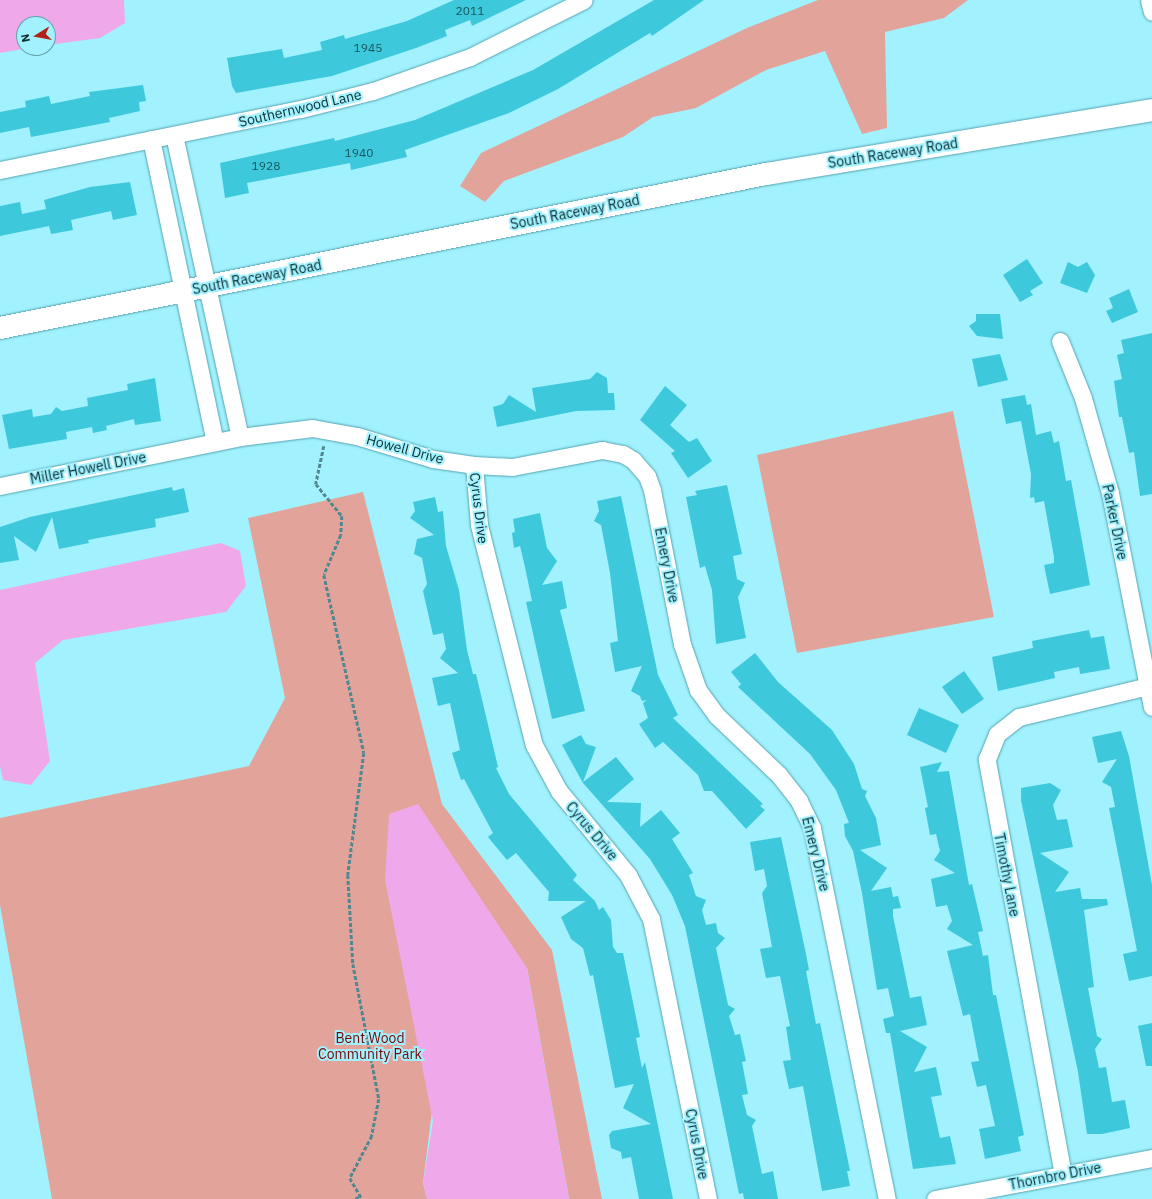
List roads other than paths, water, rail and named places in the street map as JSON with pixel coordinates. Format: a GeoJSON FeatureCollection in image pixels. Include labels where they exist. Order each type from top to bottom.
{"type":"FeatureCollection","features":[{"type":"Feature","properties":{"kind":"main road","name":"South Raceway Road"},"geometry":{"type":"LineString","coordinates":[[0,328],[766,174],[1152,110]]}},
{"type":"Feature","properties":{"kind":"street","name":"Southernwood Lane"},"geometry":{"type":"LineString","coordinates":[[0,170],[301,109],[388,86],[495,46],[584,0]]}},
{"type":"Feature","properties":{"kind":"street"},"geometry":{"type":"LineString","coordinates":[[1149,0],[1152,12]]}},
{"type":"Feature","properties":{"kind":"street"},"geometry":{"type":"LineString","coordinates":[[174,135],[240,437]]}},
{"type":"Feature","properties":{"kind":"street"},"geometry":{"type":"LineString","coordinates":[[152,139],[215,442]]}},
{"type":"Feature","properties":{"kind":"street","name":"Parker Drive"},"geometry":{"type":"LineString","coordinates":[[1060,341],[1083,398],[1110,493],[1152,707]]}},
{"type":"Feature","properties":{"kind":"street","name":"Howell Drive"},"geometry":{"type":"LineString","coordinates":[[176,450],[240,437],[291,429],[326,430],[432,459],[474,465],[512,466],[602,450],[623,454],[633,460]]}},
{"type":"Feature","properties":{"kind":"street","name":"Miller Howell Drive"},"geometry":{"type":"LineString","coordinates":[[0,486],[176,450]]}},
{"type":"Feature","properties":{"kind":"street","name":"Emery Drive"},"geometry":{"type":"LineString","coordinates":[[633,460],[646,476],[652,490],[682,644],[698,690],[716,715],[779,775],[810,822],[887,1199]]}},
{"type":"Feature","properties":{"kind":"street","name":"Cyrus Drive"},"geometry":{"type":"LineString","coordinates":[[474,465],[478,525],[534,745],[560,791],[628,875],[651,919],[708,1199]]}},
{"type":"Feature","properties":{"kind":"street","name":"Timothy Lane"},"geometry":{"type":"LineString","coordinates":[[1063,1175],[987,759],[997,734],[1019,717],[1148,686]]}},
{"type":"Feature","properties":{"kind":"street","name":"Thornbro Drive"},"geometry":{"type":"LineString","coordinates":[[935,1199],[1152,1158]]}},
{"type":"Feature","properties":{"kind":"park label","name":"Bent Wood Community Park"},"geometry":{"type":"Point","coordinates":[370,1046]}}]}
